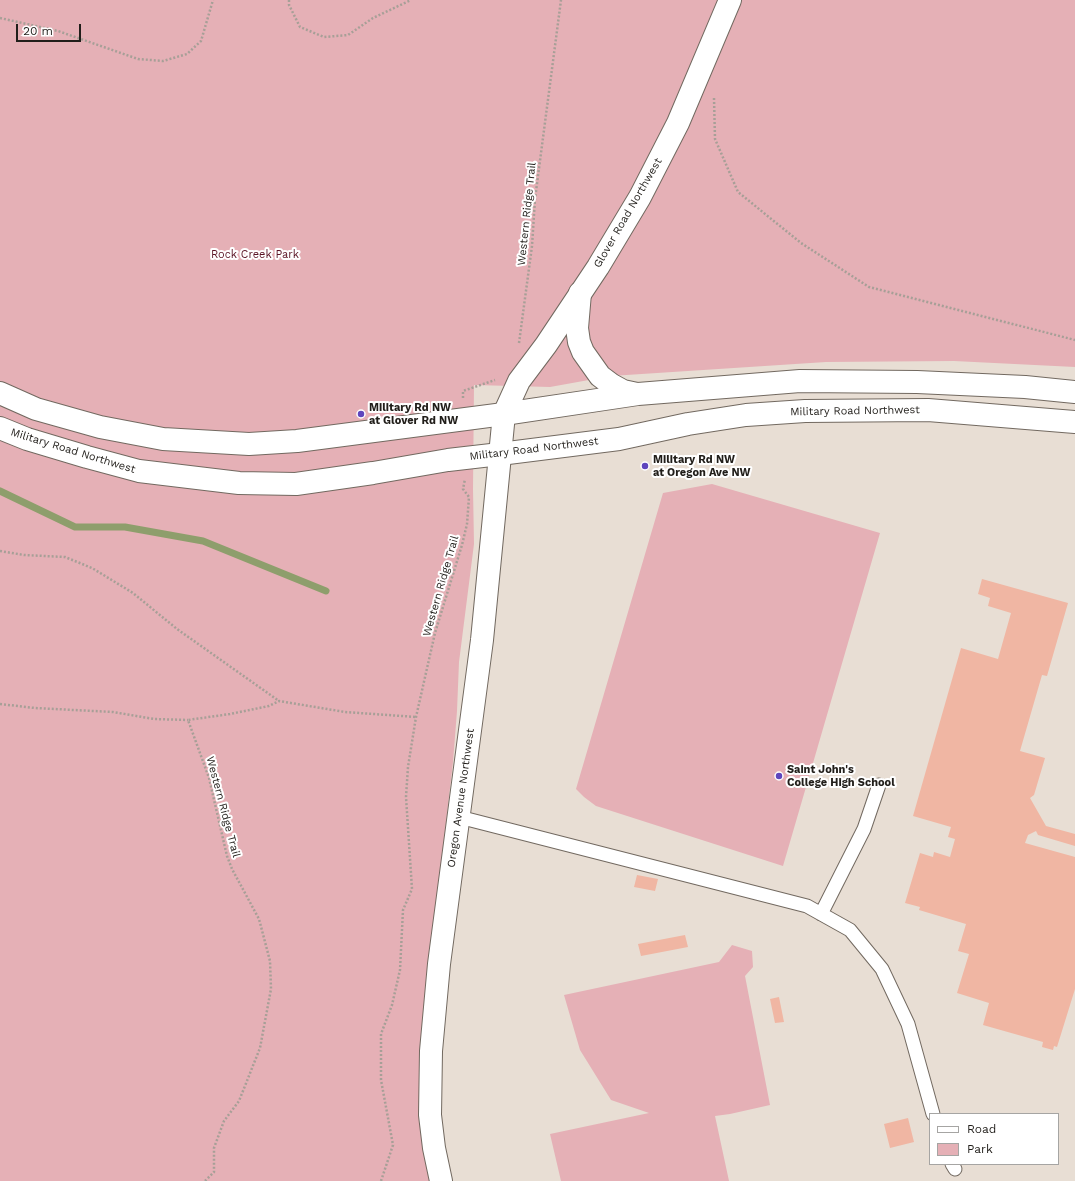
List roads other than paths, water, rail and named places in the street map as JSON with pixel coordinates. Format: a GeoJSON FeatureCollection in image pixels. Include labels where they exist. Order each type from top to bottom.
{"type":"FeatureCollection","features":[{"type":"Feature","properties":{"kind":"main road","name":"Glover Road Northwest"},"geometry":{"type":"LineString","coordinates":[[504,414],[519,381],[546,345],[580,293],[626,222],[649,181],[694,87],[730,0]]}},
{"type":"Feature","properties":{"kind":"main road"},"geometry":{"type":"LineString","coordinates":[[580,293],[577,328],[579,342],[583,352],[600,376],[612,385],[638,394]]}},
{"type":"Feature","properties":{"kind":"main road"},"geometry":{"type":"LineString","coordinates":[[0,393],[36,408],[100,427],[163,439],[249,444],[296,441],[504,414],[638,394],[800,381],[852,380],[994,386],[1075,392]]}},
{"type":"Feature","properties":{"kind":"main road","name":"Military Road Northwest"},"geometry":{"type":"LineString","coordinates":[[0,428],[27,439],[139,471],[238,483],[296,484],[448,460],[618,439],[688,424],[746,415],[804,411],[928,410],[1075,422]]}},
{"type":"Feature","properties":{"kind":"main road","name":"Oregon Avenue Northwest"},"geometry":{"type":"LineString","coordinates":[[441,1181],[434,1148],[430,1115],[431,1051],[439,964],[482,640],[504,414]]}},
{"type":"Feature","properties":{"kind":"lane"},"geometry":{"type":"LineString","coordinates":[[821,914],[864,829],[879,786]]}},
{"type":"Feature","properties":{"kind":"lane"},"geometry":{"type":"LineString","coordinates":[[459,817],[807,906],[850,930],[882,969],[908,1024],[933,1113]]}},
{"type":"Feature","properties":{"kind":"waterway"},"geometry":{"type":"LineString","coordinates":[[0,491],[75,527],[125,527],[203,541],[326,591]]}},
{"type":"Feature","properties":{"kind":"place","name":"Military Rd NW at Glover Rd NW"},"geometry":{"type":"Point","coordinates":[361,414]}},
{"type":"Feature","properties":{"kind":"place","name":"Military Rd NW at Oregon Ave NW"},"geometry":{"type":"Point","coordinates":[645,466]}},
{"type":"Feature","properties":{"kind":"place","name":"Saint John's College High School"},"geometry":{"type":"Point","coordinates":[779,776]}},
{"type":"Feature","properties":{"kind":"park label","name":"Rock Creek Park"},"geometry":{"type":"Point","coordinates":[255,255]}}]}
